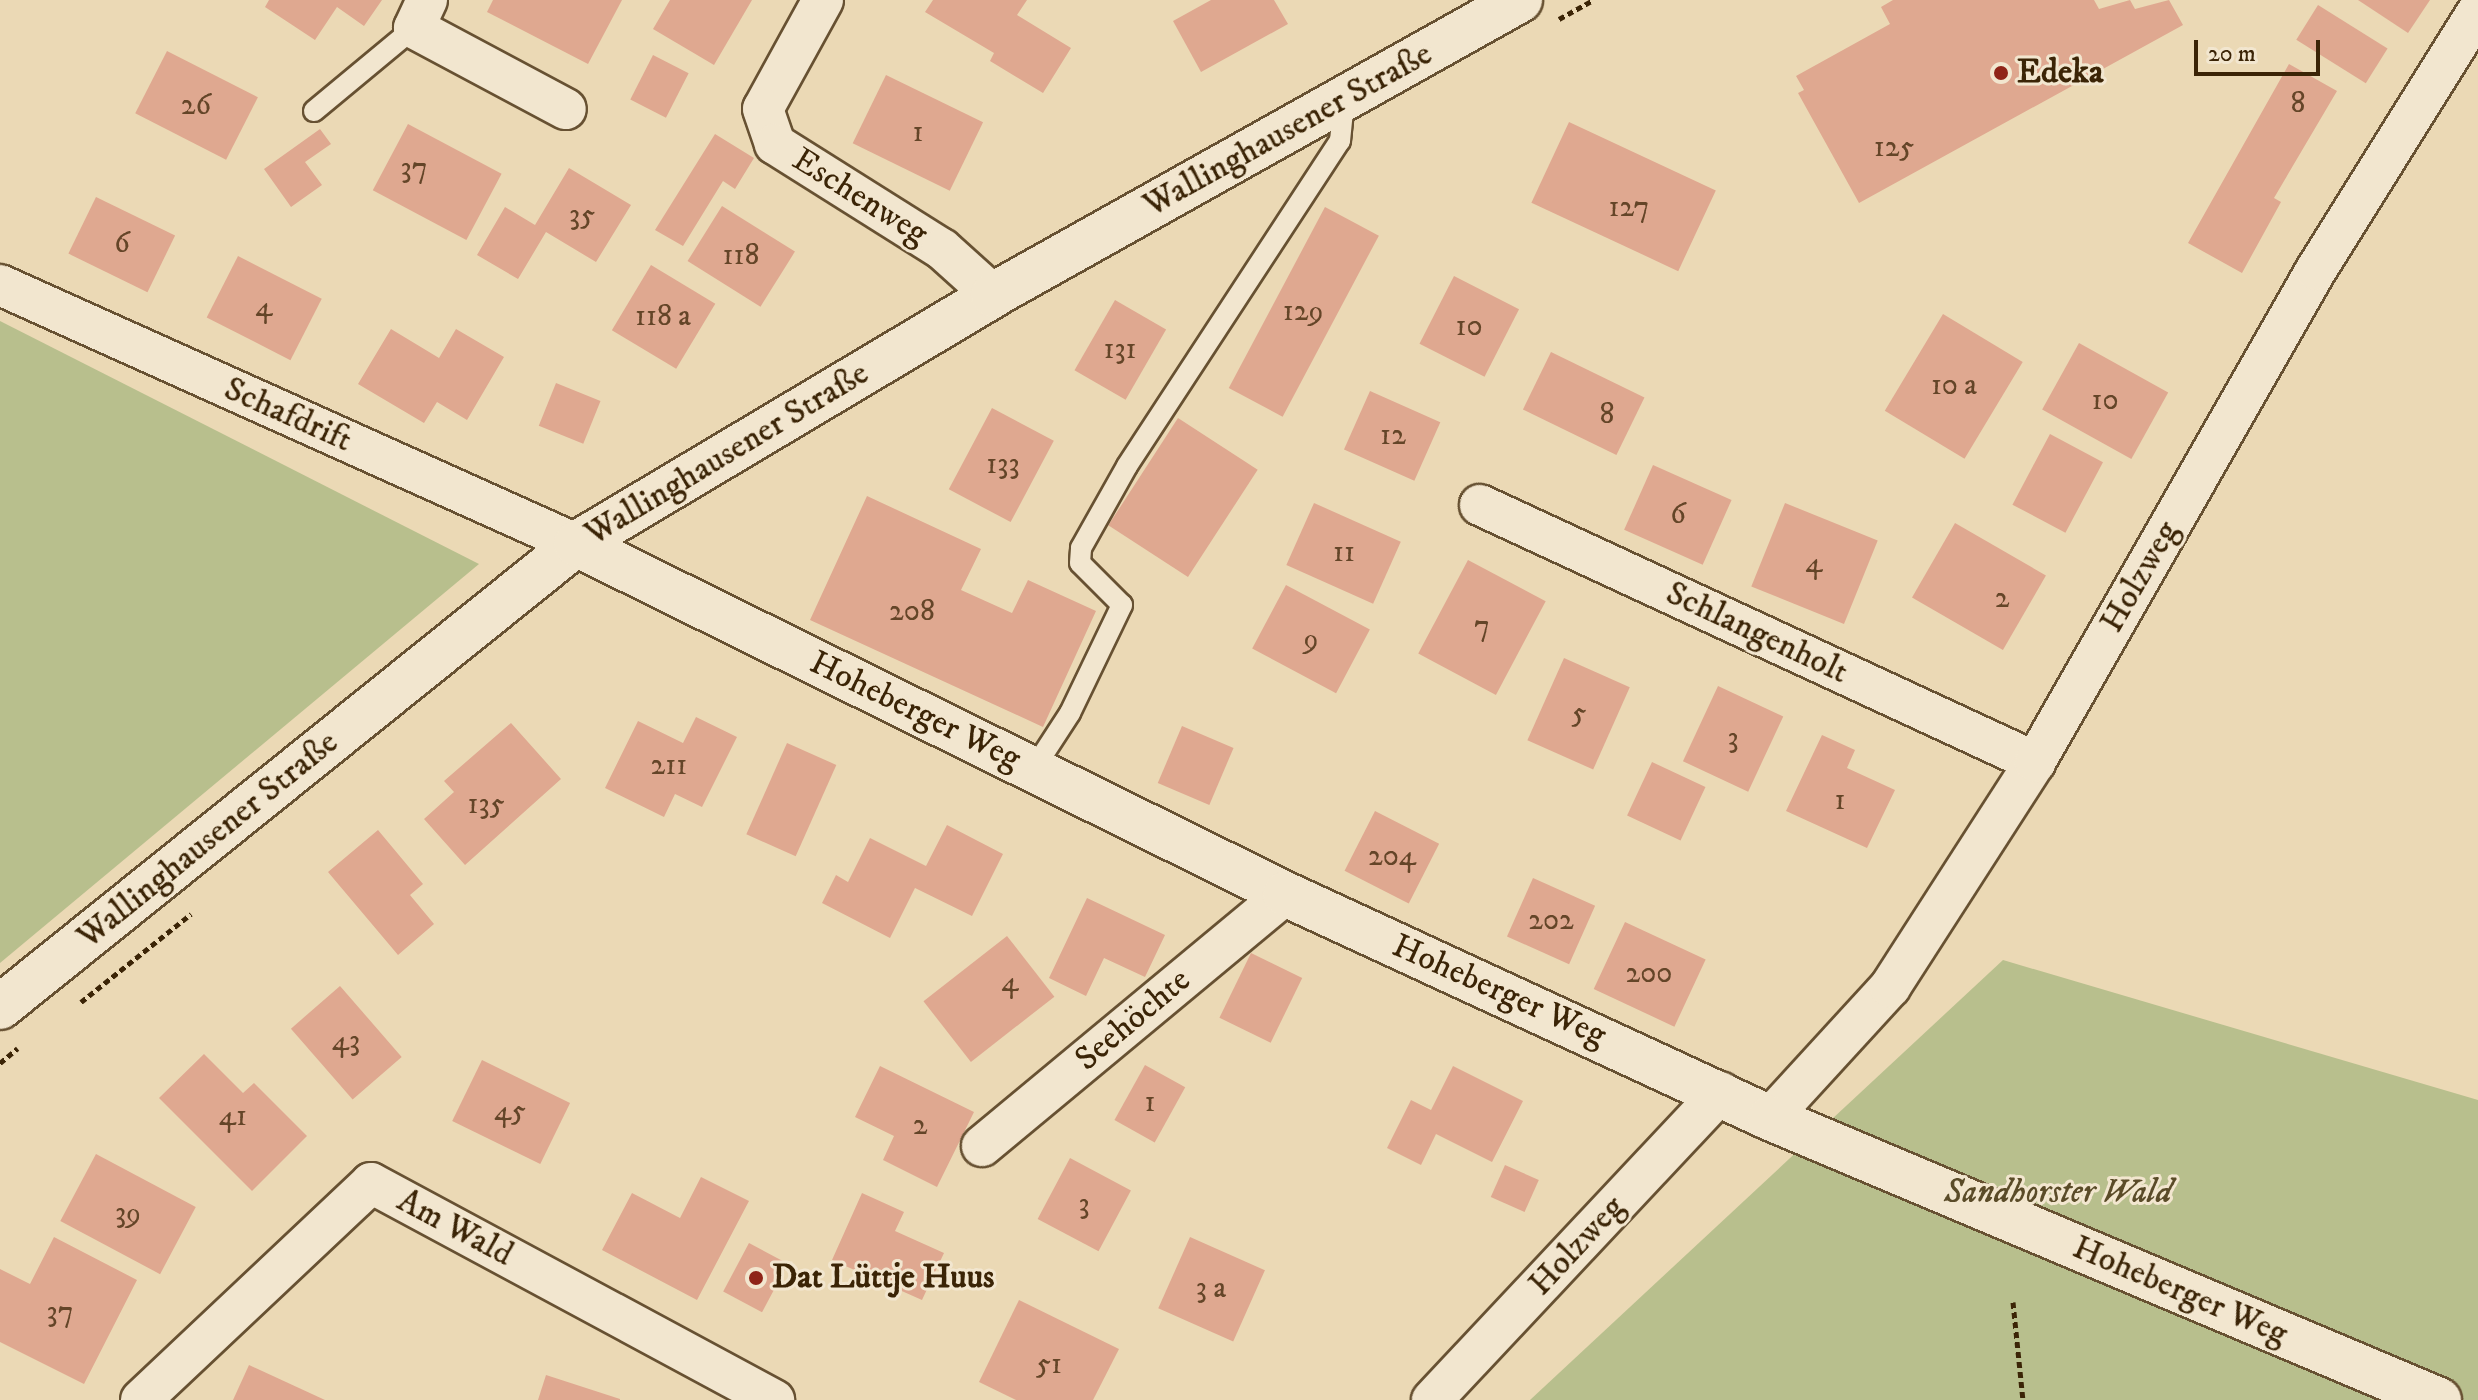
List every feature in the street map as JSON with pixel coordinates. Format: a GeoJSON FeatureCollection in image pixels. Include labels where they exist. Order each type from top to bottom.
{"type":"FeatureCollection","features":[{"type":"Feature","properties":{"kind":"street","name":"Eschenweg"},"geometry":{"type":"LineString","coordinates":[[823,0],[763,109],[775,144],[942,249],[993,295]]}},
{"type":"Feature","properties":{"kind":"street","name":"Wallinghausener Straße"},"geometry":{"type":"LineString","coordinates":[[0,1007],[576,544],[993,295],[1344,98],[1536,11]]}},
{"type":"Feature","properties":{"kind":"street","name":"Holzweg"},"geometry":{"type":"LineString","coordinates":[[1770,1118],[1890,987],[2035,762],[2316,270],[2478,11]]}},
{"type":"Feature","properties":{"kind":"street"},"geometry":{"type":"LineString","coordinates":[[421,14],[566,109]]}},
{"type":"Feature","properties":{"kind":"street","name":"Schafdrift"},"geometry":{"type":"LineString","coordinates":[[0,285],[576,544]]}},
{"type":"Feature","properties":{"kind":"street","name":"Schlangenholt"},"geometry":{"type":"LineString","coordinates":[[1480,505],[2035,762]]}},
{"type":"Feature","properties":{"kind":"street","name":"Hoheberger Weg"},"geometry":{"type":"LineString","coordinates":[[576,544],[1285,894],[1721,1092],[1770,1118],[2439,1400]]}},
{"type":"Feature","properties":{"kind":"street","name":"Seehöchte"},"geometry":{"type":"LineString","coordinates":[[982,1146],[1285,894]]}},
{"type":"Feature","properties":{"kind":"street","name":"Holzweg"},"geometry":{"type":"LineString","coordinates":[[1432,1400],[1721,1092]]}},
{"type":"Feature","properties":{"kind":"street","name":"Am Wald"},"geometry":{"type":"LineString","coordinates":[[141,1400],[371,1183],[774,1400]]}},
{"type":"Feature","properties":{"kind":"lane"},"geometry":{"type":"LineString","coordinates":[[314,111],[421,14]]}},
{"type":"Feature","properties":{"kind":"lane"},"geometry":{"type":"LineString","coordinates":[[1033,770],[1070,713],[1122,605],[1080,563],[1081,548],[1127,466],[1340,141],[1344,98]]}},
{"type":"Feature","properties":{"kind":"path"},"geometry":{"type":"LineString","coordinates":[[1536,11],[1593,0]]}},
{"type":"Feature","properties":{"kind":"path"},"geometry":{"type":"LineString","coordinates":[[67,1011],[199,907]]}},
{"type":"Feature","properties":{"kind":"path"},"geometry":{"type":"LineString","coordinates":[[0,1063],[31,1036]]}},
{"type":"Feature","properties":{"kind":"path"},"geometry":{"type":"LineString","coordinates":[[2013,1302],[2023,1400]]}},
{"type":"Feature","properties":{"kind":"green space"},"geometry":{"type":"Polygon","coordinates":[[[0,321],[479,564],[0,963],[0,321]]]}},
{"type":"Feature","properties":{"kind":"green space","name":"Sandhorster Wald"},"geometry":{"type":"Polygon","coordinates":[[[2003,960],[2478,1100],[2478,1400],[1530,1400],[2003,960]]]}},
{"type":"Feature","properties":{"kind":"building"},"geometry":{"type":"Polygon","coordinates":[[[269,0],[382,0],[364,26],[337,7],[315,40],[265,7],[269,0]]]}},
{"type":"Feature","properties":{"kind":"building"},"geometry":{"type":"Polygon","coordinates":[[[493,0],[622,0],[588,64],[487,12],[493,0]]]}},
{"type":"Feature","properties":{"kind":"building"},"geometry":{"type":"Polygon","coordinates":[[[670,0],[752,0],[714,65],[653,29],[670,0]]]}},
{"type":"Feature","properties":{"kind":"building"},"geometry":{"type":"Polygon","coordinates":[[[933,0],[1027,0],[1017,15],[1071,48],[1043,93],[990,61],[994,53],[925,12],[933,0]]]}},
{"type":"Feature","properties":{"kind":"building"},"geometry":{"type":"Polygon","coordinates":[[[1211,0],[1274,0],[1288,24],[1201,72],[1173,21],[1211,0]]]}},
{"type":"Feature","properties":{"kind":"building"},"geometry":{"type":"Polygon","coordinates":[[[1893,0],[2094,0],[2099,9],[2130,0],[2135,9],[2169,0],[2183,25],[1859,203],[1798,93],[1804,90],[1796,76],[1890,24],[1881,7],[1893,0]]]}},
{"type":"Feature","properties":{"kind":"building"},"geometry":{"type":"Polygon","coordinates":[[[2358,0],[2430,0],[2408,33],[2358,0]]]}},
{"type":"Feature","properties":{"kind":"building"},"geometry":{"type":"Polygon","coordinates":[[[2318,5],[2388,48],[2366,83],[2296,40],[2318,5]]]}},
{"type":"Feature","properties":{"kind":"building"},"geometry":{"type":"Polygon","coordinates":[[[167,51],[258,97],[226,160],[135,113],[167,51]]]}},
{"type":"Feature","properties":{"kind":"building"},"geometry":{"type":"Polygon","coordinates":[[[653,55],[689,73],[666,118],[630,100],[653,55]]]}},
{"type":"Feature","properties":{"kind":"building"},"geometry":{"type":"Polygon","coordinates":[[[2289,64],[2337,91],[2274,198],[2281,202],[2242,273],[2188,243],[2289,64]]]}},
{"type":"Feature","properties":{"kind":"building"},"geometry":{"type":"Polygon","coordinates":[[[886,75],[983,122],[950,191],[853,143],[886,75]]]}},
{"type":"Feature","properties":{"kind":"building"},"geometry":{"type":"Polygon","coordinates":[[[1569,122],[1716,190],[1678,271],[1531,203],[1569,122]]]}},
{"type":"Feature","properties":{"kind":"building"},"geometry":{"type":"Polygon","coordinates":[[[408,124],[502,174],[466,240],[373,190],[408,124]]]}},
{"type":"Feature","properties":{"kind":"building"},"geometry":{"type":"Polygon","coordinates":[[[320,129],[331,144],[305,162],[322,185],[291,207],[264,169],[320,129]]]}},
{"type":"Feature","properties":{"kind":"building"},"geometry":{"type":"Polygon","coordinates":[[[715,134],[754,158],[735,189],[723,181],[683,246],[655,230],[715,134]]]}},
{"type":"Feature","properties":{"kind":"building"},"geometry":{"type":"Polygon","coordinates":[[[569,168],[631,205],[596,262],[546,232],[518,279],[477,255],[505,207],[535,225],[569,168]]]}},
{"type":"Feature","properties":{"kind":"building"},"geometry":{"type":"Polygon","coordinates":[[[96,197],[175,236],[147,292],[68,254],[96,197]]]}},
{"type":"Feature","properties":{"kind":"building"},"geometry":{"type":"Polygon","coordinates":[[[722,206],[795,252],[760,307],[688,261],[722,206]]]}},
{"type":"Feature","properties":{"kind":"building"},"geometry":{"type":"Polygon","coordinates":[[[1325,207],[1379,236],[1283,417],[1229,388],[1325,207]]]}},
{"type":"Feature","properties":{"kind":"building"},"geometry":{"type":"Polygon","coordinates":[[[238,256],[322,299],[290,360],[207,317],[238,256]]]}},
{"type":"Feature","properties":{"kind":"building"},"geometry":{"type":"Polygon","coordinates":[[[651,265],[715,304],[676,369],[612,330],[651,265]]]}},
{"type":"Feature","properties":{"kind":"building"},"geometry":{"type":"Polygon","coordinates":[[[1454,276],[1519,309],[1485,377],[1419,344],[1454,276]]]}},
{"type":"Feature","properties":{"kind":"building"},"geometry":{"type":"Polygon","coordinates":[[[1115,300],[1166,330],[1126,400],[1074,370],[1115,300]]]}},
{"type":"Feature","properties":{"kind":"building"},"geometry":{"type":"Polygon","coordinates":[[[1943,314],[2023,362],[1965,459],[1885,411],[1943,314]]]}},
{"type":"Feature","properties":{"kind":"building"},"geometry":{"type":"Polygon","coordinates":[[[391,329],[439,358],[456,329],[504,357],[467,420],[437,402],[424,423],[358,384],[391,329]]]}},
{"type":"Feature","properties":{"kind":"building"},"geometry":{"type":"Polygon","coordinates":[[[2079,343],[2168,392],[2131,459],[2042,409],[2079,343]]]}},
{"type":"Feature","properties":{"kind":"building"},"geometry":{"type":"Polygon","coordinates":[[[1551,352],[1644,398],[1616,455],[1523,410],[1551,352]]]}},
{"type":"Feature","properties":{"kind":"building"},"geometry":{"type":"Polygon","coordinates":[[[556,383],[601,401],[583,444],[539,426],[556,383]]]}},
{"type":"Feature","properties":{"kind":"building"},"geometry":{"type":"Polygon","coordinates":[[[1370,391],[1440,422],[1414,481],[1344,449],[1370,391]]]}},
{"type":"Feature","properties":{"kind":"building"},"geometry":{"type":"Polygon","coordinates":[[[992,408],[1054,441],[1011,522],[949,489],[992,408]]]}},
{"type":"Feature","properties":{"kind":"building"},"geometry":{"type":"Polygon","coordinates":[[[1178,418],[1258,470],[1188,577],[1108,525],[1178,418]]]}},
{"type":"Feature","properties":{"kind":"building"},"geometry":{"type":"Polygon","coordinates":[[[2050,434],[2103,462],[2065,533],[2012,505],[2050,434]]]}},
{"type":"Feature","properties":{"kind":"building"},"geometry":{"type":"Polygon","coordinates":[[[1653,465],[1732,500],[1703,565],[1624,530],[1653,465]]]}},
{"type":"Feature","properties":{"kind":"building"},"geometry":{"type":"Polygon","coordinates":[[[867,496],[981,549],[961,590],[1012,613],[1028,580],[1096,611],[1043,727],[810,620],[867,496]]]}},
{"type":"Feature","properties":{"kind":"building"},"geometry":{"type":"Polygon","coordinates":[[[1314,503],[1401,542],[1373,604],[1286,565],[1314,503]]]}},
{"type":"Feature","properties":{"kind":"building"},"geometry":{"type":"Polygon","coordinates":[[[1785,503],[1878,540],[1844,624],[1751,586],[1785,503]]]}},
{"type":"Feature","properties":{"kind":"building"},"geometry":{"type":"Polygon","coordinates":[[[1955,523],[2046,575],[2003,650],[1912,597],[1955,523]]]}},
{"type":"Feature","properties":{"kind":"building"},"geometry":{"type":"Polygon","coordinates":[[[1468,560],[1546,601],[1496,695],[1418,654],[1468,560]]]}},
{"type":"Feature","properties":{"kind":"building"},"geometry":{"type":"Polygon","coordinates":[[[1286,585],[1370,630],[1336,693],[1252,649],[1286,585]]]}},
{"type":"Feature","properties":{"kind":"building"},"geometry":{"type":"Polygon","coordinates":[[[1564,658],[1630,687],[1593,770],[1527,740],[1564,658]]]}},
{"type":"Feature","properties":{"kind":"building"},"geometry":{"type":"Polygon","coordinates":[[[1718,686],[1783,716],[1748,792],[1683,761],[1718,686]]]}},
{"type":"Feature","properties":{"kind":"building"},"geometry":{"type":"Polygon","coordinates":[[[696,717],[737,737],[702,807],[675,794],[664,817],[605,788],[638,721],[683,743],[696,717]]]}},
{"type":"Feature","properties":{"kind":"building"},"geometry":{"type":"Polygon","coordinates":[[[511,723],[561,779],[465,865],[424,819],[454,792],[444,781],[511,723]]]}},
{"type":"Feature","properties":{"kind":"building"},"geometry":{"type":"Polygon","coordinates":[[[1182,726],[1234,748],[1209,805],[1158,783],[1182,726]]]}},
{"type":"Feature","properties":{"kind":"building"},"geometry":{"type":"Polygon","coordinates":[[[1822,735],[1855,750],[1847,768],[1895,790],[1867,848],[1786,811],[1822,735]]]}},
{"type":"Feature","properties":{"kind":"building"},"geometry":{"type":"Polygon","coordinates":[[[787,743],[836,765],[796,856],[746,834],[787,743]]]}},
{"type":"Feature","properties":{"kind":"building"},"geometry":{"type":"Polygon","coordinates":[[[1652,762],[1705,787],[1681,840],[1627,815],[1652,762]]]}},
{"type":"Feature","properties":{"kind":"building"},"geometry":{"type":"Polygon","coordinates":[[[1375,811],[1439,844],[1409,903],[1345,871],[1375,811]]]}},
{"type":"Feature","properties":{"kind":"building"},"geometry":{"type":"Polygon","coordinates":[[[947,825],[1003,854],[972,916],[915,888],[890,938],[822,903],[836,875],[848,882],[870,838],[926,866],[947,825]]]}},
{"type":"Feature","properties":{"kind":"building"},"geometry":{"type":"Polygon","coordinates":[[[378,830],[423,884],[410,895],[434,924],[398,955],[328,872],[378,830]]]}},
{"type":"Feature","properties":{"kind":"building"},"geometry":{"type":"Polygon","coordinates":[[[1533,878],[1595,906],[1569,964],[1507,936],[1533,878]]]}},
{"type":"Feature","properties":{"kind":"building"},"geometry":{"type":"Polygon","coordinates":[[[1087,898],[1165,935],[1145,977],[1104,958],[1086,996],[1049,978],[1087,898]]]}},
{"type":"Feature","properties":{"kind":"building"},"geometry":{"type":"Polygon","coordinates":[[[1625,922],[1706,960],[1674,1027],[1594,989],[1625,922]]]}},
{"type":"Feature","properties":{"kind":"building"},"geometry":{"type":"Polygon","coordinates":[[[1007,936],[1054,997],[971,1062],[923,1001],[1007,936]]]}},
{"type":"Feature","properties":{"kind":"building"},"geometry":{"type":"Polygon","coordinates":[[[1251,953],[1302,978],[1271,1043],[1219,1018],[1251,953]]]}},
{"type":"Feature","properties":{"kind":"building"},"geometry":{"type":"Polygon","coordinates":[[[340,986],[402,1057],[353,1100],[291,1029],[340,986]]]}},
{"type":"Feature","properties":{"kind":"building"},"geometry":{"type":"Polygon","coordinates":[[[204,1054],[243,1093],[254,1083],[307,1136],[252,1191],[159,1098],[204,1054]]]}},
{"type":"Feature","properties":{"kind":"building"},"geometry":{"type":"Polygon","coordinates":[[[482,1060],[570,1103],[540,1164],[452,1121],[482,1060]]]}},
{"type":"Feature","properties":{"kind":"building"},"geometry":{"type":"Polygon","coordinates":[[[1145,1065],[1185,1087],[1155,1142],[1114,1120],[1145,1065]]]}},
{"type":"Feature","properties":{"kind":"building"},"geometry":{"type":"Polygon","coordinates":[[[880,1066],[974,1112],[937,1187],[883,1160],[894,1136],[855,1117],[880,1066]]]}},
{"type":"Feature","properties":{"kind":"building"},"geometry":{"type":"Polygon","coordinates":[[[1453,1066],[1523,1101],[1492,1162],[1436,1134],[1421,1165],[1387,1148],[1411,1100],[1431,1110],[1453,1066]]]}},
{"type":"Feature","properties":{"kind":"building"},"geometry":{"type":"Polygon","coordinates":[[[96,1154],[196,1207],[160,1274],[60,1221],[96,1154]]]}},
{"type":"Feature","properties":{"kind":"building"},"geometry":{"type":"Polygon","coordinates":[[[1070,1158],[1131,1190],[1099,1251],[1038,1219],[1070,1158]]]}},
{"type":"Feature","properties":{"kind":"building"},"geometry":{"type":"Polygon","coordinates":[[[1505,1165],[1539,1180],[1525,1212],[1491,1197],[1505,1165]]]}},
{"type":"Feature","properties":{"kind":"building"},"geometry":{"type":"Polygon","coordinates":[[[701,1177],[749,1201],[697,1300],[602,1250],[632,1193],[680,1218],[701,1177]]]}},
{"type":"Feature","properties":{"kind":"building"},"geometry":{"type":"Polygon","coordinates":[[[862,1193],[904,1212],[895,1231],[944,1253],[922,1300],[832,1260],[862,1193]]]}},
{"type":"Feature","properties":{"kind":"building"},"geometry":{"type":"Polygon","coordinates":[[[54,1237],[137,1280],[84,1384],[0,1342],[0,1269],[30,1284],[54,1237]]]}},
{"type":"Feature","properties":{"kind":"building"},"geometry":{"type":"Polygon","coordinates":[[[1190,1237],[1265,1270],[1233,1342],[1158,1308],[1190,1237]]]}},
{"type":"Feature","properties":{"kind":"building","name":"Dat Lüttje Huus"},"geometry":{"type":"Polygon","coordinates":[[[749,1243],[788,1264],[762,1312],[723,1292],[749,1243]]]}},
{"type":"Feature","properties":{"kind":"building"},"geometry":{"type":"Polygon","coordinates":[[[1019,1300],[1119,1349],[1093,1400],[1016,1400],[979,1382],[1019,1300]]]}},
{"type":"Feature","properties":{"kind":"building"},"geometry":{"type":"Polygon","coordinates":[[[249,1365],[325,1400],[233,1400],[249,1365]]]}},
{"type":"Feature","properties":{"kind":"building"},"geometry":{"type":"Polygon","coordinates":[[[546,1375],[620,1399],[620,1400],[538,1400],[546,1375]]]}},
{"type":"Feature","properties":{"kind":"place","name":"Edeka"},"geometry":{"type":"Point","coordinates":[2001,73]}},
{"type":"Feature","properties":{"kind":"place","name":"Dat Lüttje Huus"},"geometry":{"type":"Point","coordinates":[756,1278]}}]}
